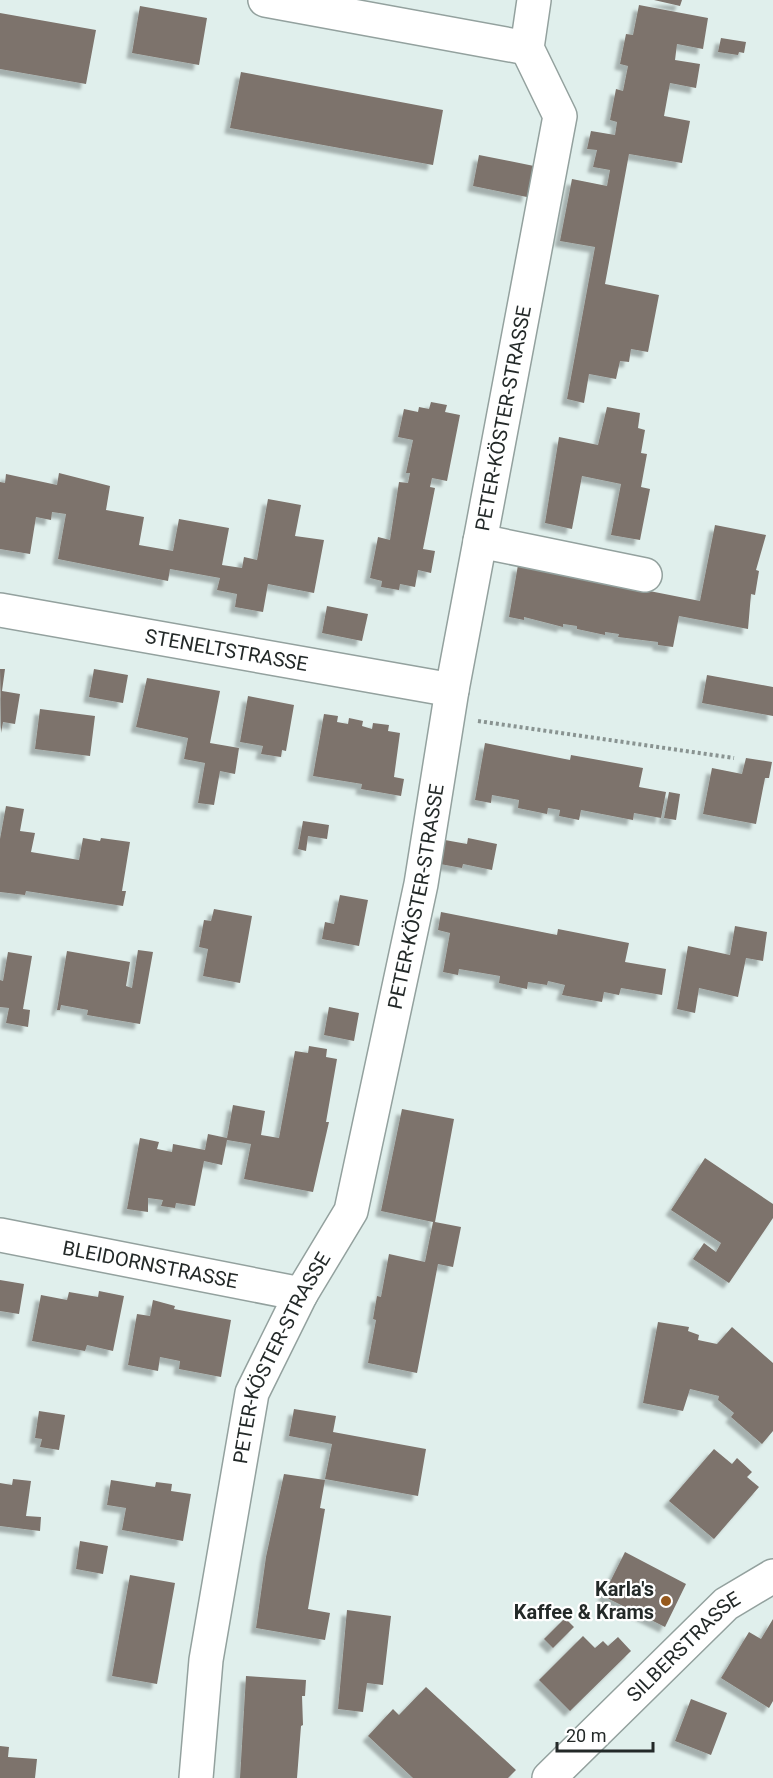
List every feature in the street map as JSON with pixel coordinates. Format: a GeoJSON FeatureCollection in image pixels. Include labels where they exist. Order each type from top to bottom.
{"type":"FeatureCollection","features":[{"type":"Feature","properties":{"kind":"street"},"geometry":{"type":"LineString","coordinates":[[265,0],[527,48],[534,0]]}},
{"type":"Feature","properties":{"kind":"street","name":"PETER-KÖSTER-STRASSE"},"geometry":{"type":"LineString","coordinates":[[196,1778],[206,1660],[252,1393],[301,1294],[351,1211],[421,884],[450,703],[560,116],[527,48]]}},
{"type":"Feature","properties":{"kind":"street"},"geometry":{"type":"LineString","coordinates":[[480,541],[645,575]]}},
{"type":"Feature","properties":{"kind":"street","name":"STENELTSTRASSE"},"geometry":{"type":"LineString","coordinates":[[0,610],[450,703]]}},
{"type":"Feature","properties":{"kind":"street","name":"BLEIDORNSTRASSE"},"geometry":{"type":"LineString","coordinates":[[0,1235],[301,1294]]}},
{"type":"Feature","properties":{"kind":"street","name":"SILBERSTRASSE"},"geometry":{"type":"LineString","coordinates":[[549,1778],[726,1604],[773,1576]]}},
{"type":"Feature","properties":{"kind":"path"},"geometry":{"type":"LineString","coordinates":[[450,703],[734,758]]}},
{"type":"Feature","properties":{"kind":"building"},"geometry":{"type":"Polygon","coordinates":[[[654,0],[682,0],[680,6],[654,0]]]}},
{"type":"Feature","properties":{"kind":"building"},"geometry":{"type":"Polygon","coordinates":[[[639,5],[708,18],[703,49],[677,44],[675,60],[700,64],[696,88],[670,83],[664,116],[690,121],[682,163],[629,154],[605,284],[659,295],[648,352],[631,349],[629,362],[620,361],[616,379],[589,374],[584,403],[567,399],[595,247],[560,241],[572,179],[607,186],[610,170],[593,167],[597,150],[587,149],[591,131],[615,135],[617,122],[610,120],[616,89],[623,91],[628,66],[620,64],[626,34],[633,35],[639,5]]]}},
{"type":"Feature","properties":{"kind":"building"},"geometry":{"type":"Polygon","coordinates":[[[140,6],[207,18],[199,65],[132,53],[140,6]]]}},
{"type":"Feature","properties":{"kind":"building"},"geometry":{"type":"Polygon","coordinates":[[[0,13],[96,30],[86,84],[0,69],[0,13]]]}},
{"type":"Feature","properties":{"kind":"building"},"geometry":{"type":"Polygon","coordinates":[[[721,38],[746,42],[744,53],[739,52],[738,55],[718,52],[721,38]]]}},
{"type":"Feature","properties":{"kind":"building"},"geometry":{"type":"Polygon","coordinates":[[[241,72],[443,110],[433,165],[230,128],[241,72]]]}},
{"type":"Feature","properties":{"kind":"building"},"geometry":{"type":"Polygon","coordinates":[[[479,155],[534,166],[527,197],[473,186],[479,155]]]}},
{"type":"Feature","properties":{"kind":"building"},"geometry":{"type":"Polygon","coordinates":[[[431,402],[447,405],[445,412],[460,415],[447,481],[432,478],[430,487],[435,488],[423,549],[435,551],[431,573],[418,570],[415,587],[400,584],[399,590],[381,587],[382,581],[370,578],[378,537],[390,540],[399,482],[408,483],[410,473],[406,473],[413,440],[398,437],[404,409],[418,412],[419,407],[429,409],[431,402]]]}},
{"type":"Feature","properties":{"kind":"building"},"geometry":{"type":"Polygon","coordinates":[[[607,407],[640,413],[638,428],[645,430],[641,453],[647,454],[641,487],[650,489],[640,540],[611,535],[621,484],[582,476],[572,529],[545,523],[559,437],[598,445],[607,407]]]}},
{"type":"Feature","properties":{"kind":"building"},"geometry":{"type":"Polygon","coordinates":[[[59,473],[110,486],[106,510],[144,517],[139,545],[173,551],[179,519],[229,528],[222,565],[242,568],[244,557],[257,560],[268,499],[301,505],[295,536],[324,540],[314,593],[268,584],[263,612],[235,607],[237,594],[217,590],[220,578],[170,569],[168,581],[58,559],[66,514],[52,512],[51,520],[36,517],[30,554],[0,549],[0,482],[5,483],[6,474],[57,485],[59,473]]]}},
{"type":"Feature","properties":{"kind":"building"},"geometry":{"type":"Polygon","coordinates":[[[715,525],[766,535],[756,570],[759,571],[755,595],[751,594],[748,629],[679,616],[673,647],[658,645],[658,642],[618,637],[619,634],[605,632],[605,635],[577,629],[577,626],[563,624],[563,627],[524,617],[524,620],[509,617],[518,565],[700,601],[715,525]]]}},
{"type":"Feature","properties":{"kind":"building"},"geometry":{"type":"Polygon","coordinates":[[[327,606],[368,614],[362,641],[322,633],[327,606]]]}},
{"type":"Feature","properties":{"kind":"building"},"geometry":{"type":"Polygon","coordinates":[[[0,669],[5,669],[2,691],[20,694],[15,724],[3,722],[1,733],[0,669]]]}},
{"type":"Feature","properties":{"kind":"building"},"geometry":{"type":"Polygon","coordinates":[[[94,669],[128,675],[123,703],[89,697],[94,669]]]}},
{"type":"Feature","properties":{"kind":"building"},"geometry":{"type":"Polygon","coordinates":[[[707,675],[773,687],[773,716],[702,703],[707,675]]]}},
{"type":"Feature","properties":{"kind":"building"},"geometry":{"type":"Polygon","coordinates":[[[147,678],[220,691],[210,743],[239,748],[235,774],[220,771],[214,805],[198,803],[205,763],[184,759],[188,738],[136,727],[147,678]]]}},
{"type":"Feature","properties":{"kind":"building"},"geometry":{"type":"Polygon","coordinates":[[[248,696],[294,705],[286,751],[282,750],[281,757],[261,754],[263,746],[240,742],[248,696]]]}},
{"type":"Feature","properties":{"kind":"building"},"geometry":{"type":"Polygon","coordinates":[[[40,709],[95,716],[90,756],[35,749],[40,709]]]}},
{"type":"Feature","properties":{"kind":"building"},"geometry":{"type":"Polygon","coordinates":[[[324,714],[338,716],[337,722],[348,724],[349,718],[363,721],[362,726],[372,729],[373,723],[389,725],[388,731],[400,733],[394,777],[404,779],[401,796],[361,789],[362,784],[313,776],[324,714]]]}},
{"type":"Feature","properties":{"kind":"building"},"geometry":{"type":"Polygon","coordinates":[[[485,743],[570,760],[571,755],[643,768],[639,787],[666,792],[661,818],[634,813],[633,820],[581,810],[579,820],[559,816],[560,810],[548,808],[547,814],[518,808],[519,800],[492,795],[491,803],[475,800],[485,743]]]}},
{"type":"Feature","properties":{"kind":"building"},"geometry":{"type":"Polygon","coordinates":[[[746,758],[772,762],[769,778],[765,778],[756,824],[703,814],[712,768],[742,774],[746,758]]]}},
{"type":"Feature","properties":{"kind":"building"},"geometry":{"type":"Polygon","coordinates":[[[669,792],[680,794],[676,820],[664,818],[669,792]]]}},
{"type":"Feature","properties":{"kind":"building"},"geometry":{"type":"Polygon","coordinates":[[[6,806],[24,809],[20,831],[35,833],[31,852],[79,860],[83,838],[130,842],[122,891],[126,891],[123,906],[26,891],[25,895],[0,892],[0,839],[6,806]]]}},
{"type":"Feature","properties":{"kind":"building"},"geometry":{"type":"Polygon","coordinates":[[[303,821],[329,825],[327,839],[308,836],[306,851],[298,849],[303,821]]]}},
{"type":"Feature","properties":{"kind":"building"},"geometry":{"type":"Polygon","coordinates":[[[468,838],[497,844],[492,870],[463,864],[462,868],[440,864],[445,840],[467,844],[468,838]]]}},
{"type":"Feature","properties":{"kind":"building"},"geometry":{"type":"Polygon","coordinates":[[[340,895],[368,900],[359,946],[322,939],[325,922],[334,924],[340,895]]]}},
{"type":"Feature","properties":{"kind":"building"},"geometry":{"type":"Polygon","coordinates":[[[214,909],[252,916],[240,983],[203,976],[208,949],[199,947],[204,920],[211,921],[214,909]]]}},
{"type":"Feature","properties":{"kind":"building"},"geometry":{"type":"Polygon","coordinates":[[[441,912],[557,935],[558,929],[629,943],[625,962],[666,969],[662,995],[621,988],[619,995],[604,992],[602,1002],[562,995],[565,985],[548,981],[547,985],[528,982],[527,989],[499,983],[500,976],[459,969],[458,975],[443,972],[450,933],[438,930],[441,912]]]}},
{"type":"Feature","properties":{"kind":"building"},"geometry":{"type":"Polygon","coordinates":[[[735,926],[767,932],[763,961],[746,958],[738,997],[699,988],[695,1013],[677,1009],[688,946],[730,955],[735,926]]]}},
{"type":"Feature","properties":{"kind":"building"},"geometry":{"type":"Polygon","coordinates":[[[138,950],[153,952],[140,1024],[87,1015],[88,1010],[61,1005],[60,1010],[57,1010],[67,951],[130,962],[126,986],[132,988],[138,950]]]}},
{"type":"Feature","properties":{"kind":"building"},"geometry":{"type":"Polygon","coordinates":[[[8,952],[32,956],[23,1009],[30,1010],[28,1027],[6,1023],[9,1008],[0,1007],[0,980],[3,981],[8,952]]]}},
{"type":"Feature","properties":{"kind":"building"},"geometry":{"type":"Polygon","coordinates":[[[329,1007],[359,1013],[354,1041],[324,1035],[329,1007]]]}},
{"type":"Feature","properties":{"kind":"building"},"geometry":{"type":"Polygon","coordinates":[[[309,1046],[327,1049],[326,1057],[337,1059],[326,1122],[329,1122],[313,1192],[244,1179],[251,1144],[227,1140],[222,1165],[204,1161],[195,1206],[176,1203],[175,1208],[161,1206],[163,1200],[148,1198],[148,1212],[127,1209],[140,1138],[159,1142],[157,1149],[172,1152],[173,1144],[205,1150],[208,1134],[227,1138],[233,1105],[265,1111],[261,1135],[279,1138],[295,1051],[308,1053],[309,1046]]]}},
{"type":"Feature","properties":{"kind":"building"},"geometry":{"type":"Polygon","coordinates":[[[402,1109],[454,1119],[435,1222],[461,1227],[453,1267],[438,1264],[417,1373],[368,1363],[376,1320],[373,1319],[377,1296],[381,1297],[389,1254],[425,1262],[433,1222],[381,1211],[402,1109]]]}},
{"type":"Feature","properties":{"kind":"building"},"geometry":{"type":"Polygon","coordinates":[[[705,1158],[773,1204],[773,1218],[729,1283],[693,1259],[704,1243],[716,1252],[721,1243],[671,1210],[705,1158]]]}},
{"type":"Feature","properties":{"kind":"building"},"geometry":{"type":"Polygon","coordinates":[[[0,1280],[24,1284],[19,1314],[0,1311],[0,1280]]]}},
{"type":"Feature","properties":{"kind":"building"},"geometry":{"type":"Polygon","coordinates":[[[99,1291],[124,1296],[113,1351],[87,1345],[85,1351],[32,1341],[41,1295],[67,1300],[69,1292],[98,1297],[99,1291]]]}},
{"type":"Feature","properties":{"kind":"building"},"geometry":{"type":"Polygon","coordinates":[[[153,1300],[175,1306],[174,1309],[231,1320],[221,1377],[179,1369],[180,1361],[160,1357],[158,1371],[128,1365],[137,1314],[150,1316],[153,1300]]]}},
{"type":"Feature","properties":{"kind":"building"},"geometry":{"type":"Polygon","coordinates":[[[658,1322],[689,1327],[688,1331],[699,1335],[698,1340],[717,1344],[732,1327],[773,1363],[773,1431],[762,1444],[731,1417],[734,1413],[718,1400],[719,1396],[690,1389],[683,1411],[643,1403],[658,1322]]]}},
{"type":"Feature","properties":{"kind":"building"},"geometry":{"type":"Polygon","coordinates":[[[294,1409],[336,1416],[333,1432],[426,1449],[418,1496],[325,1479],[332,1444],[289,1436],[294,1409]]]}},
{"type":"Feature","properties":{"kind":"building"},"geometry":{"type":"Polygon","coordinates":[[[39,1411],[65,1415],[59,1450],[40,1447],[42,1439],[35,1438],[39,1411]]]}},
{"type":"Feature","properties":{"kind":"building"},"geometry":{"type":"Polygon","coordinates":[[[714,1449],[732,1464],[737,1458],[752,1472],[747,1477],[759,1487],[714,1539],[669,1501],[714,1449]]]}},
{"type":"Feature","properties":{"kind":"building"},"geometry":{"type":"Polygon","coordinates":[[[284,1474],[325,1480],[320,1508],[325,1509],[308,1609],[330,1613],[325,1640],[256,1628],[266,1557],[284,1474]]]}},
{"type":"Feature","properties":{"kind":"building"},"geometry":{"type":"Polygon","coordinates":[[[13,1479],[31,1481],[26,1516],[41,1517],[40,1531],[0,1526],[0,1483],[12,1485],[13,1479]]]}},
{"type":"Feature","properties":{"kind":"building"},"geometry":{"type":"Polygon","coordinates":[[[111,1480],[155,1487],[156,1482],[172,1484],[171,1491],[191,1494],[183,1541],[122,1530],[126,1508],[107,1505],[111,1480]]]}},
{"type":"Feature","properties":{"kind":"building"},"geometry":{"type":"Polygon","coordinates":[[[80,1541],[108,1546],[103,1574],[76,1569],[80,1541]]]}},
{"type":"Feature","properties":{"kind":"building"},"geometry":{"type":"Polygon","coordinates":[[[625,1552],[686,1584],[665,1627],[603,1596],[625,1552]]]}},
{"type":"Feature","properties":{"kind":"building"},"geometry":{"type":"Polygon","coordinates":[[[130,1575],[175,1583],[157,1684],[112,1676],[130,1575]]]}},
{"type":"Feature","properties":{"kind":"building"},"geometry":{"type":"Polygon","coordinates":[[[347,1610],[391,1616],[383,1685],[367,1683],[363,1712],[338,1709],[347,1610]]]}},
{"type":"Feature","properties":{"kind":"building"},"geometry":{"type":"Polygon","coordinates":[[[565,1618],[574,1627],[553,1648],[544,1639],[565,1618]]]}},
{"type":"Feature","properties":{"kind":"building"},"geometry":{"type":"Polygon","coordinates":[[[773,1619],[773,1701],[769,1708],[721,1678],[749,1632],[761,1639],[773,1619]]]}},
{"type":"Feature","properties":{"kind":"building"},"geometry":{"type":"Polygon","coordinates":[[[583,1636],[595,1648],[603,1641],[608,1646],[618,1637],[631,1651],[570,1711],[539,1680],[583,1636]]]}},
{"type":"Feature","properties":{"kind":"building"},"geometry":{"type":"Polygon","coordinates":[[[246,1676],[306,1680],[305,1696],[302,1696],[303,1725],[301,1726],[297,1778],[240,1778],[246,1676]]]}},
{"type":"Feature","properties":{"kind":"building"},"geometry":{"type":"Polygon","coordinates":[[[426,1687],[516,1770],[508,1778],[413,1778],[368,1736],[393,1709],[399,1715],[426,1687]]]}},
{"type":"Feature","properties":{"kind":"building"},"geometry":{"type":"Polygon","coordinates":[[[691,1699],[727,1713],[711,1755],[675,1741],[691,1699]]]}},
{"type":"Feature","properties":{"kind":"building"},"geometry":{"type":"Polygon","coordinates":[[[0,1746],[9,1747],[8,1757],[37,1759],[35,1778],[0,1778],[0,1746]]]}},
{"type":"Feature","properties":{"kind":"place","name":"Karla's Kaffee & Krams"},"geometry":{"type":"Point","coordinates":[666,1601]}}]}
